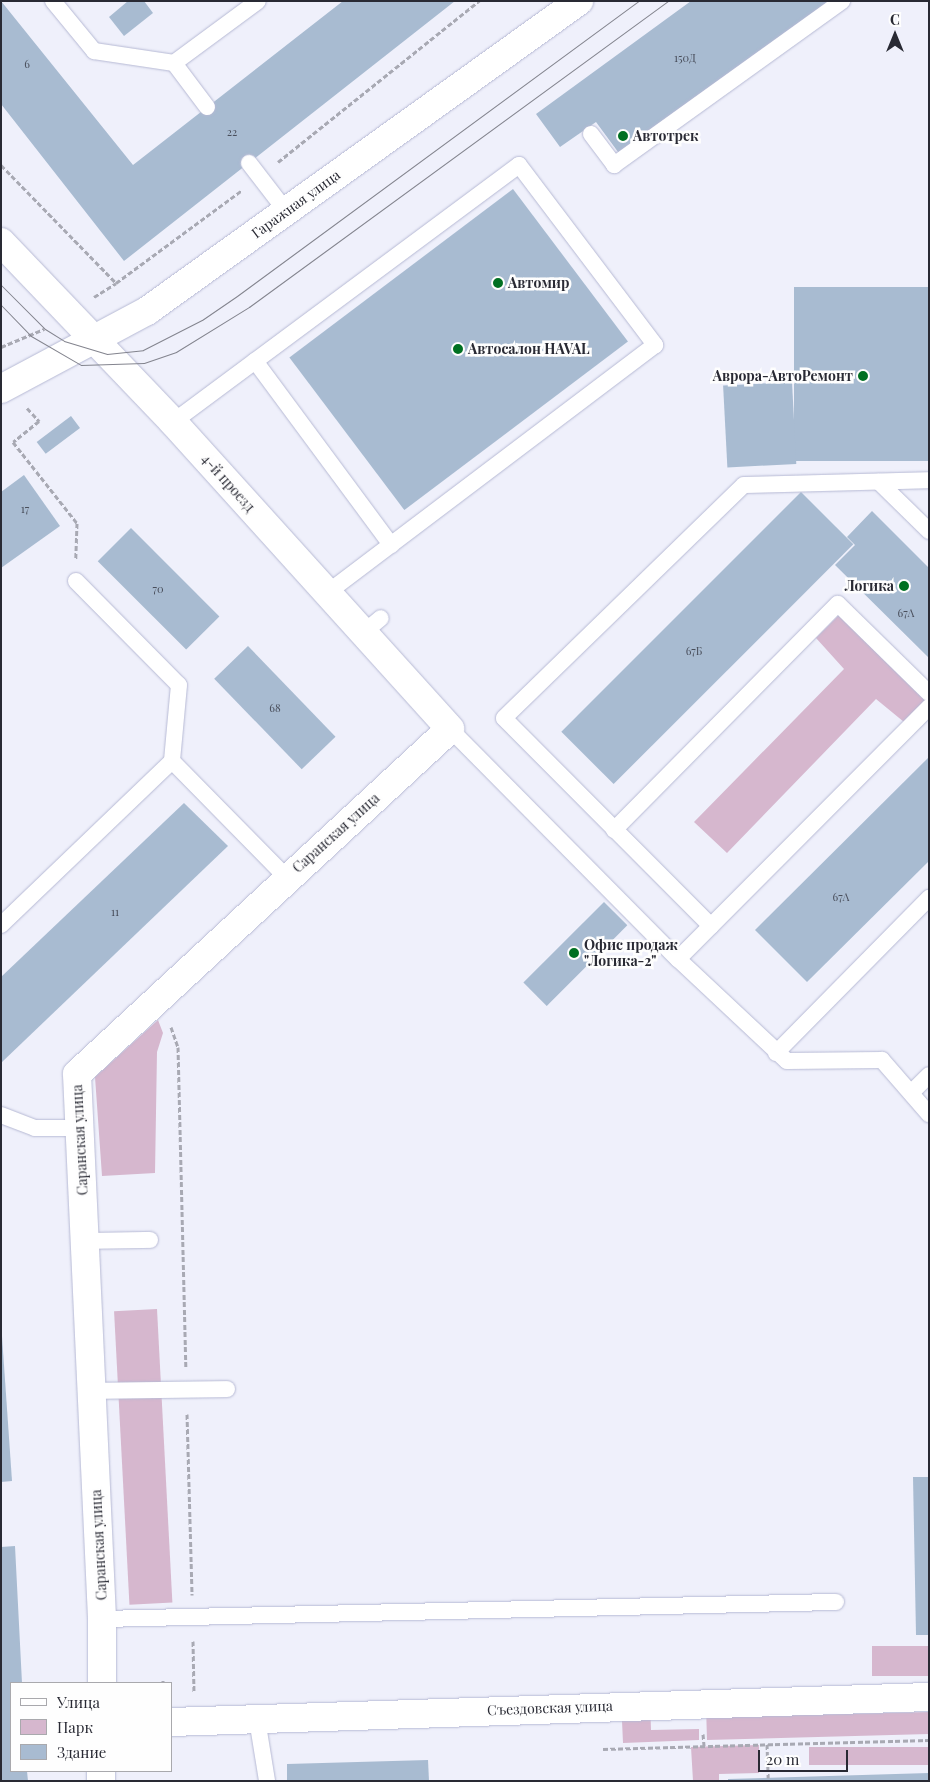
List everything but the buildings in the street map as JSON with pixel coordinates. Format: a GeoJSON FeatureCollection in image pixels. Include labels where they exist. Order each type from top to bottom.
{"type":"FeatureCollection","features":[{"type":"Feature","properties":{"kind":"street","name":"Гаражная улица"},"geometry":{"type":"LineString","coordinates":[[4,387],[146,311],[579,1]]}},
{"type":"Feature","properties":{"kind":"street","name":"4-й проезд"},"geometry":{"type":"LineString","coordinates":[[1,242],[173,422],[327,593],[372,625],[450,729]]}},
{"type":"Feature","properties":{"kind":"street","name":"Саранская улица"},"geometry":{"type":"LineString","coordinates":[[102,1682],[102,1619],[77,1074],[450,729]]}},
{"type":"Feature","properties":{"kind":"street","name":"Съездовская улица"},"geometry":{"type":"LineString","coordinates":[[172,1722],[929,1696]]}},
{"type":"Feature","properties":{"kind":"lane"},"geometry":{"type":"LineString","coordinates":[[53,1],[94,51],[174,63],[207,107]]}},
{"type":"Feature","properties":{"kind":"lane"},"geometry":{"type":"LineString","coordinates":[[174,63],[258,1]]}},
{"type":"Feature","properties":{"kind":"lane"},"geometry":{"type":"LineString","coordinates":[[591,134],[614,166],[842,1]]}},
{"type":"Feature","properties":{"kind":"lane"},"geometry":{"type":"LineString","coordinates":[[249,163],[286,211]]}},
{"type":"Feature","properties":{"kind":"lane"},"geometry":{"type":"LineString","coordinates":[[173,422],[519,165],[655,345],[327,593]]}},
{"type":"Feature","properties":{"kind":"lane"},"geometry":{"type":"LineString","coordinates":[[255,361],[390,545]]}},
{"type":"Feature","properties":{"kind":"lane"},"geometry":{"type":"LineString","coordinates":[[712,926],[504,718],[744,485],[929,480]]}},
{"type":"Feature","properties":{"kind":"lane"},"geometry":{"type":"LineString","coordinates":[[879,482],[929,531]]}},
{"type":"Feature","properties":{"kind":"lane"},"geometry":{"type":"LineString","coordinates":[[1,925],[172,761],[178,686],[76,581]]}},
{"type":"Feature","properties":{"kind":"lane"},"geometry":{"type":"LineString","coordinates":[[614,830],[838,604],[929,693]]}},
{"type":"Feature","properties":{"kind":"lane"},"geometry":{"type":"LineString","coordinates":[[678,958],[929,707]]}},
{"type":"Feature","properties":{"kind":"lane"},"geometry":{"type":"LineString","coordinates":[[450,729],[513,804],[678,958],[776,1053],[787,1061],[882,1060],[929,1114]]}},
{"type":"Feature","properties":{"kind":"lane"},"geometry":{"type":"LineString","coordinates":[[172,761],[287,878]]}},
{"type":"Feature","properties":{"kind":"lane"},"geometry":{"type":"LineString","coordinates":[[776,1053],[929,898]]}},
{"type":"Feature","properties":{"kind":"lane"},"geometry":{"type":"LineString","coordinates":[[911,1093],[929,1075]]}},
{"type":"Feature","properties":{"kind":"lane"},"geometry":{"type":"LineString","coordinates":[[1,1116],[35,1128],[80,1128]]}},
{"type":"Feature","properties":{"kind":"lane"},"geometry":{"type":"LineString","coordinates":[[85,1241],[150,1240]]}},
{"type":"Feature","properties":{"kind":"lane"},"geometry":{"type":"LineString","coordinates":[[92,1391],[227,1388]]}},
{"type":"Feature","properties":{"kind":"lane"},"geometry":{"type":"LineString","coordinates":[[102,1619],[836,1602]]}},
{"type":"Feature","properties":{"kind":"lane"},"geometry":{"type":"LineString","coordinates":[[257,1720],[267,1781]]}},
{"type":"Feature","properties":{"kind":"path"},"geometry":{"type":"LineString","coordinates":[[4,387],[39,421],[13,442],[77,523],[76,581]]}},
{"type":"Feature","properties":{"kind":"path"},"geometry":{"type":"LineString","coordinates":[[160,997],[178,1046],[194,1693],[204,1693]]}},
{"type":"Feature","properties":{"kind":"path"},"geometry":{"type":"LineString","coordinates":[[603,1749],[929,1740]]}},
{"type":"Feature","properties":{"kind":"path"},"geometry":{"type":"LineString","coordinates":[[767,1744],[768,1778]]}},
{"type":"Feature","properties":{"kind":"green space"},"geometry":{"type":"Polygon","coordinates":[[[841,613],[927,698],[924,704],[904,722],[876,699],[727,853],[694,822],[844,669],[816,638],[841,613]]]}},
{"type":"Feature","properties":{"kind":"green space"},"geometry":{"type":"Polygon","coordinates":[[[158,1020],[163,1033],[157,1052],[155,1173],[102,1176],[95,1077],[158,1020]]]}},
{"type":"Feature","properties":{"kind":"green space"},"geometry":{"type":"Polygon","coordinates":[[[157,1309],[172,1603],[129,1605],[114,1311],[157,1309]]]}},
{"type":"Feature","properties":{"kind":"green space"},"geometry":{"type":"Polygon","coordinates":[[[872,1646],[929,1646],[929,1676],[872,1676],[872,1646]]]}},
{"type":"Feature","properties":{"kind":"green space"},"geometry":{"type":"Polygon","coordinates":[[[650,1698],[651,1730],[699,1729],[699,1740],[623,1743],[621,1699],[650,1698]]]}},
{"type":"Feature","properties":{"kind":"green space"},"geometry":{"type":"Polygon","coordinates":[[[706,1706],[764,1716],[929,1712],[929,1734],[707,1740],[706,1706]]]}},
{"type":"Feature","properties":{"kind":"green space"},"geometry":{"type":"Polygon","coordinates":[[[759,1745],[759,1773],[719,1774],[719,1781],[693,1781],[691,1747],[759,1745]]]}},
{"type":"Feature","properties":{"kind":"green space"},"geometry":{"type":"Polygon","coordinates":[[[809,1747],[929,1747],[929,1765],[809,1765],[809,1747]]]}},
{"type":"Feature","properties":{"kind":"tram line"},"geometry":{"type":"LineString","coordinates":[[1,285],[45,329],[64,341],[107,354],[143,350],[202,320],[237,296],[638,1]]}},
{"type":"Feature","properties":{"kind":"tram line"},"geometry":{"type":"LineString","coordinates":[[1,305],[31,336],[81,365],[144,363],[176,352],[249,307],[668,1]]}},
{"type":"Feature","properties":{"kind":"place","name":"Автотрек"},"geometry":{"type":"Point","coordinates":[623,136]}},
{"type":"Feature","properties":{"kind":"place","name":"Автомир"},"geometry":{"type":"Point","coordinates":[498,283]}},
{"type":"Feature","properties":{"kind":"place","name":"Автосалон HAVAL"},"geometry":{"type":"Point","coordinates":[458,349]}},
{"type":"Feature","properties":{"kind":"place","name":"Аврора-АвтоРемонт"},"geometry":{"type":"Point","coordinates":[863,376]}},
{"type":"Feature","properties":{"kind":"place","name":"Логика"},"geometry":{"type":"Point","coordinates":[904,586]}},
{"type":"Feature","properties":{"kind":"place","name":"Офис продаж \"Логика-2\""},"geometry":{"type":"Point","coordinates":[574,953]}}]}
